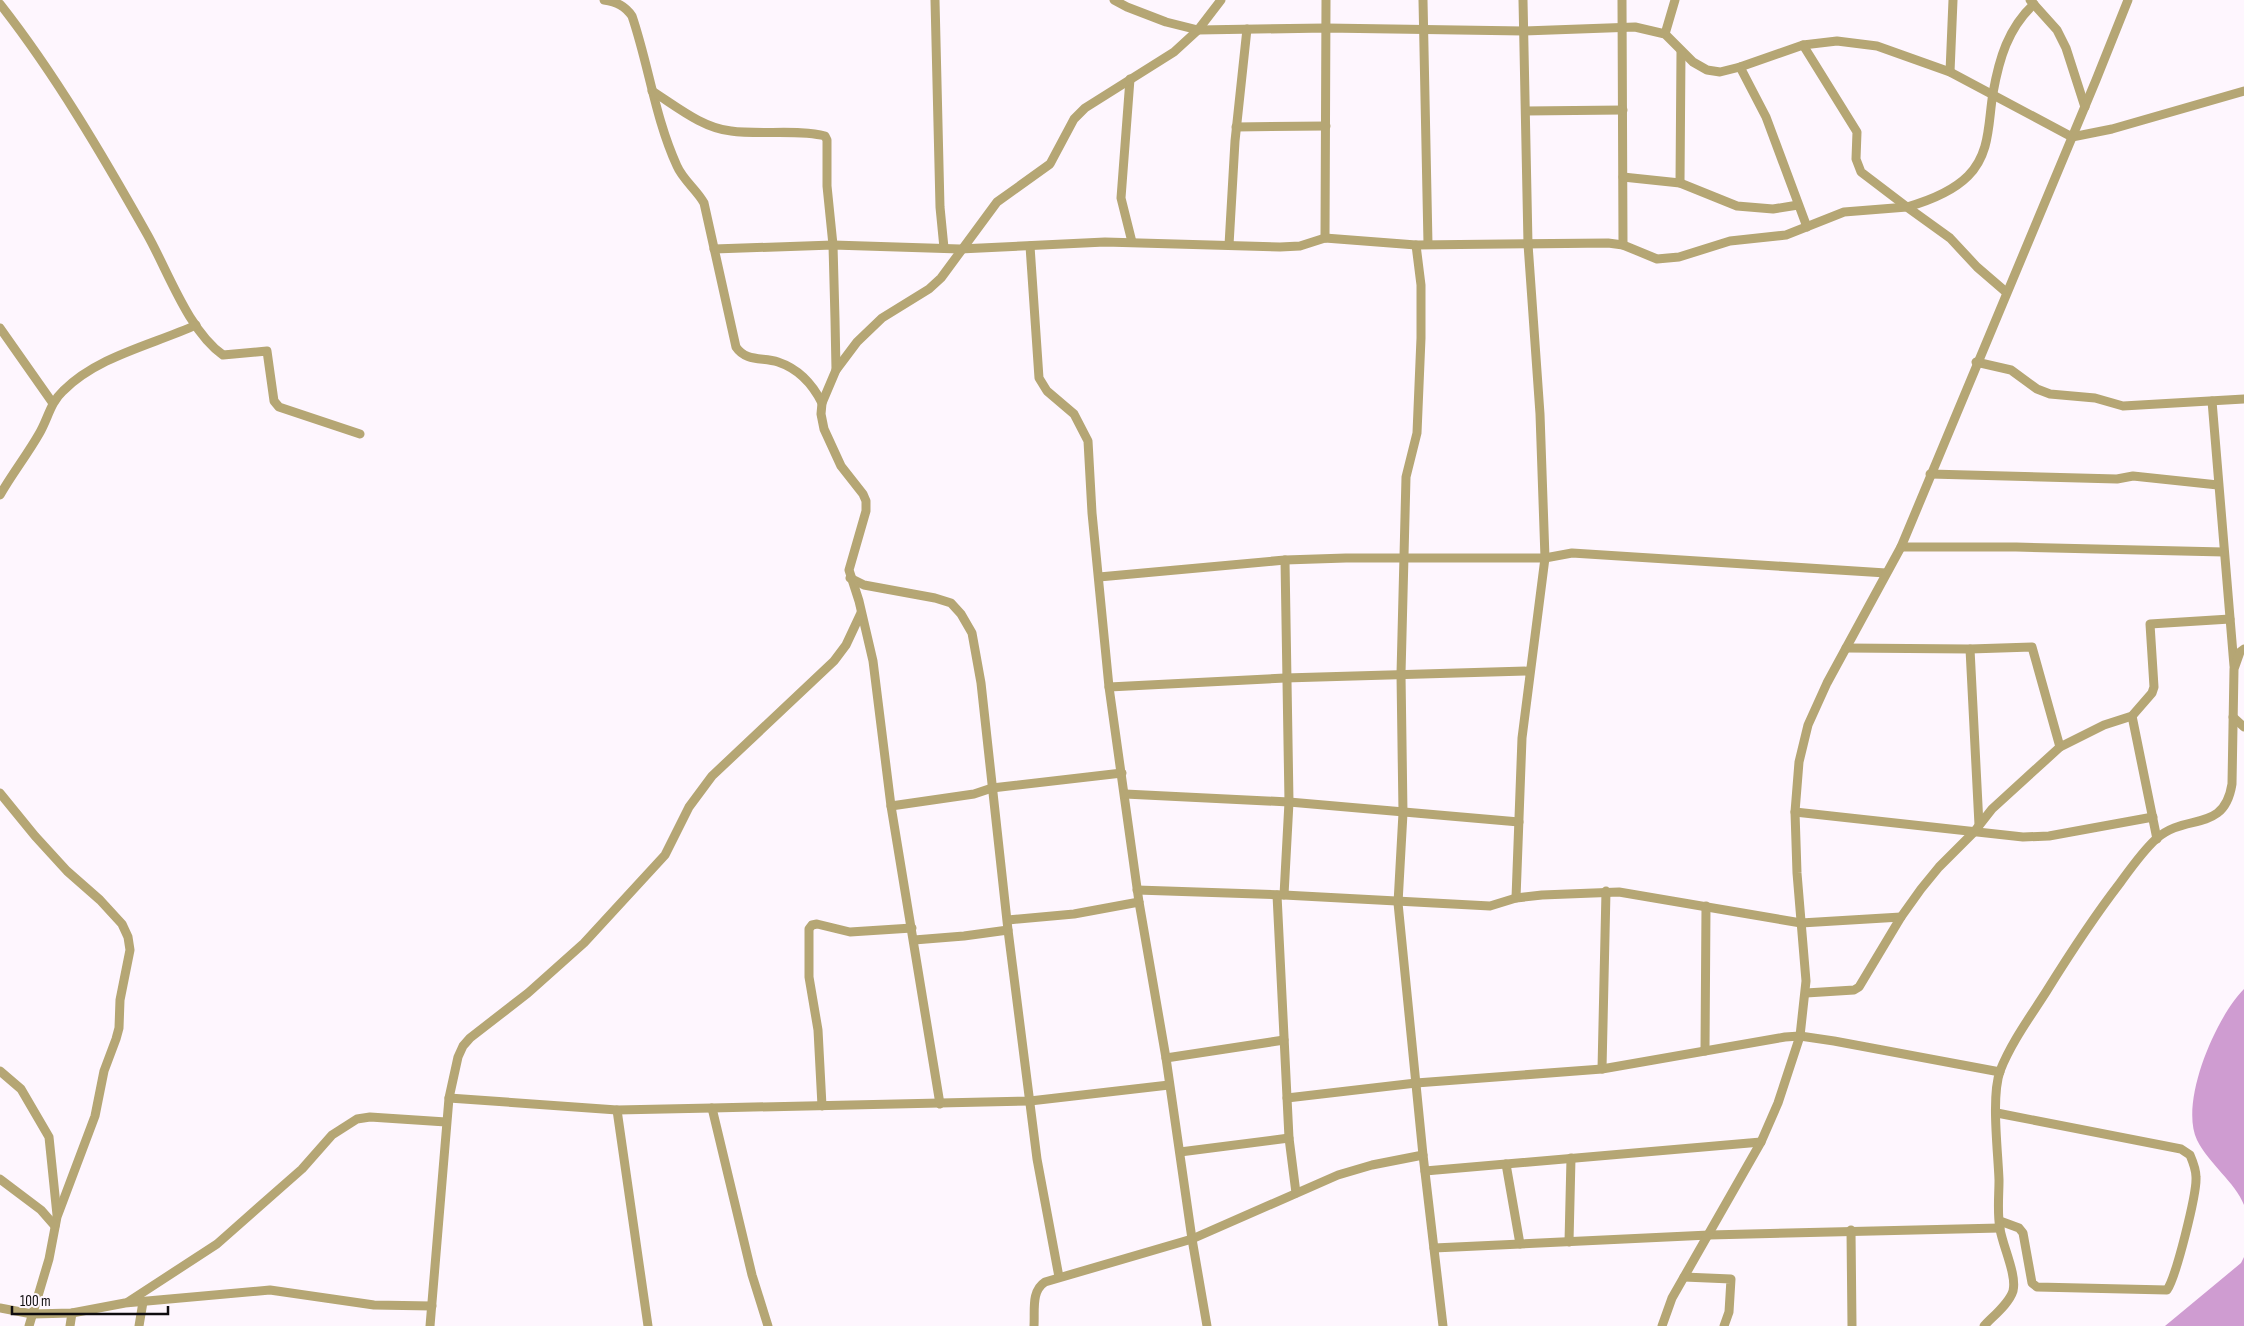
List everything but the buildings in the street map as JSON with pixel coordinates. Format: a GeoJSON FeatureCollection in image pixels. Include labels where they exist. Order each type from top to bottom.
{"type":"FeatureCollection","features":[{"type":"Feature","properties":{"kind":"street"},"geometry":{"type":"LineString","coordinates":[[604,0],[616,2],[626,8],[632,16],[662,130],[678,169],[698,191],[704,203],[736,347],[740,354],[747,357],[777,362],[793,368],[815,388],[822,403]]}},
{"type":"Feature","properties":{"kind":"street"},"geometry":{"type":"LineString","coordinates":[[935,0],[940,207],[944,248]]}},
{"type":"Feature","properties":{"kind":"street"},"geometry":{"type":"LineString","coordinates":[[1114,0],[1166,22],[1198,30],[1326,28],[1524,31],[1622,26],[1652,29],[1666,34],[1693,62],[1707,70],[1720,72],[1803,45],[1837,41],[1877,46],[1950,72],[2072,137],[2121,127],[2244,91]]}},
{"type":"Feature","properties":{"kind":"street"},"geometry":{"type":"LineString","coordinates":[[940,1104],[891,806],[873,661],[861,613],[860,601],[850,578],[850,562],[866,512],[866,501],[863,494],[841,466],[824,429],[821,414],[822,403],[836,370],[857,342],[882,318],[929,289],[940,278],[997,202],[1050,164],[1074,119],[1085,108],[1174,52],[1198,30],[1221,0]]}},
{"type":"Feature","properties":{"kind":"street"},"geometry":{"type":"LineString","coordinates":[[1325,238],[1326,0]]}},
{"type":"Feature","properties":{"kind":"street"},"geometry":{"type":"LineString","coordinates":[[1423,0],[1428,244]]}},
{"type":"Feature","properties":{"kind":"street"},"geometry":{"type":"LineString","coordinates":[[1516,898],[1522,738],[1545,558],[1540,414],[1528,244],[1523,0]]}},
{"type":"Feature","properties":{"kind":"street"},"geometry":{"type":"LineString","coordinates":[[1622,0],[1623,244]]}},
{"type":"Feature","properties":{"kind":"street"},"geometry":{"type":"LineString","coordinates":[[1666,34],[1675,0]]}},
{"type":"Feature","properties":{"kind":"street"},"geometry":{"type":"LineString","coordinates":[[1950,72],[1953,0]]}},
{"type":"Feature","properties":{"kind":"street"},"geometry":{"type":"LineString","coordinates":[[1662,1326],[1672,1298],[1761,1142],[1778,1103],[1800,1036],[1806,993],[1795,812],[1799,762],[1808,725],[1827,683],[1901,547],[1976,362],[2085,107],[2128,0]]}},
{"type":"Feature","properties":{"kind":"street"},"geometry":{"type":"LineString","coordinates":[[714,248],[832,245],[960,249],[1132,242],[1287,247],[1300,246],[1325,238],[1416,245],[1608,243],[1623,244],[1650,258],[1664,259],[1696,253],[1730,241],[1786,235],[1844,212],[1907,207],[1955,187],[1969,175],[1979,160],[1990,131],[1993,94],[2008,36],[2032,2],[2057,30],[2063,42],[2085,107]]}},
{"type":"Feature","properties":{"kind":"street"},"geometry":{"type":"LineString","coordinates":[[0,4],[30,42],[92,141],[148,235],[196,325],[223,355],[267,351],[274,401],[279,407],[360,434]]}},
{"type":"Feature","properties":{"kind":"street"},"geometry":{"type":"LineString","coordinates":[[1229,245],[1236,127],[1247,29]]}},
{"type":"Feature","properties":{"kind":"street"},"geometry":{"type":"LineString","coordinates":[[1803,45],[1857,132],[1857,166],[1861,172],[1950,238],[1976,267],[2006,292]]}},
{"type":"Feature","properties":{"kind":"street"},"geometry":{"type":"LineString","coordinates":[[1680,183],[1681,51]]}},
{"type":"Feature","properties":{"kind":"street"},"geometry":{"type":"LineString","coordinates":[[1740,67],[1766,117],[1807,227]]}},
{"type":"Feature","properties":{"kind":"street"},"geometry":{"type":"LineString","coordinates":[[1130,79],[1121,198],[1132,242]]}},
{"type":"Feature","properties":{"kind":"street"},"geometry":{"type":"LineString","coordinates":[[652,91],[694,117],[715,127],[731,131],[825,136],[827,140],[827,186],[832,245],[836,370]]}},
{"type":"Feature","properties":{"kind":"street"},"geometry":{"type":"LineString","coordinates":[[1526,111],[1623,110]]}},
{"type":"Feature","properties":{"kind":"street"},"geometry":{"type":"LineString","coordinates":[[1236,127],[1326,126]]}},
{"type":"Feature","properties":{"kind":"street"},"geometry":{"type":"LineString","coordinates":[[1623,177],[1680,183],[1737,206],[1773,208],[1798,206]]}},
{"type":"Feature","properties":{"kind":"street"},"geometry":{"type":"LineString","coordinates":[[1416,245],[1421,303],[1418,433],[1406,477],[1401,674],[1404,813],[1398,903],[1424,1171],[1443,1326]]}},
{"type":"Feature","properties":{"kind":"street"},"geometry":{"type":"LineString","coordinates":[[1030,246],[1039,378],[1047,391],[1074,414],[1088,441],[1092,513],[1110,687],[1139,902],[1166,1058],[1206,1326]]}},
{"type":"Feature","properties":{"kind":"street"},"geometry":{"type":"LineString","coordinates":[[0,495],[39,434],[52,402],[73,382],[127,352],[166,339],[196,325]]}},
{"type":"Feature","properties":{"kind":"street"},"geometry":{"type":"LineString","coordinates":[[0,328],[52,402]]}},
{"type":"Feature","properties":{"kind":"street"},"geometry":{"type":"LineString","coordinates":[[1976,362],[2011,370],[2037,389],[2050,394],[2095,398],[2130,407],[2244,399]]}},
{"type":"Feature","properties":{"kind":"street"},"geometry":{"type":"LineString","coordinates":[[1984,1326],[2012,1293],[2014,1282],[2000,1224],[1997,1113],[2000,1072],[2027,1022],[2083,934],[2129,871],[2157,838],[2173,828],[2213,817],[2223,810],[2230,798],[2232,784],[2234,669],[2212,401]]}},
{"type":"Feature","properties":{"kind":"street"},"geometry":{"type":"LineString","coordinates":[[1930,474],[2117,479],[2130,476],[2218,485]]}},
{"type":"Feature","properties":{"kind":"street"},"geometry":{"type":"LineString","coordinates":[[1901,547],[2016,546],[2224,552]]}},
{"type":"Feature","properties":{"kind":"street"},"geometry":{"type":"LineString","coordinates":[[1099,577],[1285,560],[1545,558],[1560,554],[1589,553],[1886,573]]}},
{"type":"Feature","properties":{"kind":"street"},"geometry":{"type":"LineString","coordinates":[[1285,560],[1285,678],[1289,802],[1281,895],[1284,1040],[1289,1138],[1296,1193]]}},
{"type":"Feature","properties":{"kind":"street"},"geometry":{"type":"LineString","coordinates":[[850,578],[881,589],[935,598],[951,603],[961,614],[972,633],[981,683],[1008,930],[1037,1159],[1059,1277]]}},
{"type":"Feature","properties":{"kind":"street"},"geometry":{"type":"LineString","coordinates":[[430,1326],[446,1122],[458,1057],[463,1046],[549,975],[614,912],[665,855],[690,807],[712,776],[834,661],[846,645],[861,613]]}},
{"type":"Feature","properties":{"kind":"street"},"geometry":{"type":"LineString","coordinates":[[1806,993],[1854,990],[1859,987],[1901,917],[1939,867],[1977,828],[1992,809],[2060,747],[2097,728],[2132,716],[2152,693],[2154,687],[2150,624],[2230,619]]}},
{"type":"Feature","properties":{"kind":"street"},"geometry":{"type":"LineString","coordinates":[[1846,648],[1970,650],[2032,647],[2060,747]]}},
{"type":"Feature","properties":{"kind":"street"},"geometry":{"type":"LineString","coordinates":[[2234,669],[2240,652],[2244,649]]}},
{"type":"Feature","properties":{"kind":"street"},"geometry":{"type":"LineString","coordinates":[[1970,650],[1977,828]]}},
{"type":"Feature","properties":{"kind":"street"},"geometry":{"type":"LineString","coordinates":[[1110,687],[1285,678],[1530,671]]}},
{"type":"Feature","properties":{"kind":"street"},"geometry":{"type":"LineString","coordinates":[[2132,716],[2157,838]]}},
{"type":"Feature","properties":{"kind":"street"},"geometry":{"type":"LineString","coordinates":[[2233,718],[2244,727]]}},
{"type":"Feature","properties":{"kind":"street"},"geometry":{"type":"LineString","coordinates":[[891,806],[974,794],[992,788],[1122,773]]}},
{"type":"Feature","properties":{"kind":"street"},"geometry":{"type":"LineString","coordinates":[[0,793],[60,864],[100,900],[122,924],[128,937],[130,950],[120,1000],[119,1028],[102,1081],[95,1116],[56,1222],[47,1267],[29,1326]]}},
{"type":"Feature","properties":{"kind":"street"},"geometry":{"type":"LineString","coordinates":[[1125,794],[1289,802],[1519,822]]}},
{"type":"Feature","properties":{"kind":"street"},"geometry":{"type":"LineString","coordinates":[[1795,812],[1977,828],[2023,837],[2049,836],[2153,817]]}},
{"type":"Feature","properties":{"kind":"street"},"geometry":{"type":"LineString","coordinates":[[1138,890],[1490,906],[1516,898],[1606,891],[1802,922],[1901,917]]}},
{"type":"Feature","properties":{"kind":"street"},"geometry":{"type":"LineString","coordinates":[[1602,1070],[1606,891]]}},
{"type":"Feature","properties":{"kind":"street"},"geometry":{"type":"LineString","coordinates":[[1008,920],[1074,914],[1139,902]]}},
{"type":"Feature","properties":{"kind":"street"},"geometry":{"type":"LineString","coordinates":[[1705,1051],[1706,906]]}},
{"type":"Feature","properties":{"kind":"street"},"geometry":{"type":"LineString","coordinates":[[822,1106],[818,1030],[808,977],[809,929],[812,925],[817,924],[850,932],[912,928]]}},
{"type":"Feature","properties":{"kind":"street"},"geometry":{"type":"LineString","coordinates":[[914,940],[1008,930]]}},
{"type":"Feature","properties":{"kind":"street"},"geometry":{"type":"LineString","coordinates":[[1287,1098],[1416,1083],[1602,1070],[1784,1037],[1800,1036],[2000,1072]]}},
{"type":"Feature","properties":{"kind":"street"},"geometry":{"type":"LineString","coordinates":[[1166,1058],[1284,1040]]}},
{"type":"Feature","properties":{"kind":"street"},"geometry":{"type":"LineString","coordinates":[[0,1071],[21,1089],[49,1137],[56,1222]]}},
{"type":"Feature","properties":{"kind":"street"},"geometry":{"type":"LineString","coordinates":[[449,1098],[617,1110],[1030,1101],[1169,1085]]}},
{"type":"Feature","properties":{"kind":"street"},"geometry":{"type":"LineString","coordinates":[[712,1108],[752,1275],[768,1326]]}},
{"type":"Feature","properties":{"kind":"street"},"geometry":{"type":"LineString","coordinates":[[617,1110],[648,1326]]}},
{"type":"Feature","properties":{"kind":"street"},"geometry":{"type":"LineString","coordinates":[[1434,1248],[2000,1224],[2019,1228],[2023,1233],[2032,1283],[2037,1287],[2167,1290],[2172,1284],[2195,1191],[2196,1177],[2190,1155],[2181,1149],[1997,1113]]}},
{"type":"Feature","properties":{"kind":"street"},"geometry":{"type":"LineString","coordinates":[[125,1303],[217,1244],[302,1169],[332,1135],[346,1125],[357,1119],[370,1117],[446,1122]]}},
{"type":"Feature","properties":{"kind":"street"},"geometry":{"type":"LineString","coordinates":[[1180,1152],[1289,1138]]}},
{"type":"Feature","properties":{"kind":"street"},"geometry":{"type":"LineString","coordinates":[[1424,1171],[1761,1142]]}},
{"type":"Feature","properties":{"kind":"street"},"geometry":{"type":"LineString","coordinates":[[1034,1326],[1035,1295],[1038,1286],[1059,1277],[1192,1239],[1338,1175],[1372,1165],[1423,1156]]}},
{"type":"Feature","properties":{"kind":"street"},"geometry":{"type":"LineString","coordinates":[[1569,1242],[1571,1158]]}},
{"type":"Feature","properties":{"kind":"street"},"geometry":{"type":"LineString","coordinates":[[1506,1164],[1520,1244]]}},
{"type":"Feature","properties":{"kind":"street"},"geometry":{"type":"LineString","coordinates":[[0,1179],[56,1222]]}},
{"type":"Feature","properties":{"kind":"street"},"geometry":{"type":"LineString","coordinates":[[1851,1230],[1852,1326]]}},
{"type":"Feature","properties":{"kind":"street"},"geometry":{"type":"LineString","coordinates":[[1684,1277],[1731,1280],[1729,1312],[1724,1326]]}},
{"type":"Feature","properties":{"kind":"street"},"geometry":{"type":"LineString","coordinates":[[0,1308],[32,1314],[72,1313],[125,1303],[270,1290],[374,1305],[432,1306]]}},
{"type":"Feature","properties":{"kind":"street"},"geometry":{"type":"LineString","coordinates":[[139,1326],[142,1302]]}},
{"type":"Feature","properties":{"kind":"street"},"geometry":{"type":"LineString","coordinates":[[70,1326],[72,1313]]}},
{"type":"Feature","properties":{"kind":"shaded area"},"geometry":{"type":"Polygon","coordinates":[[[2244,989],[2244,1205],[2235,1189],[2208,1157],[2197,1140],[2193,1124],[2193,1104],[2203,1061],[2212,1039],[2222,1019],[2244,989]]]}},
{"type":"Feature","properties":{"kind":"shaded area"},"geometry":{"type":"Polygon","coordinates":[[[2244,1257],[2244,1326],[2165,1326],[2241,1263],[2244,1257]]]}}]}
